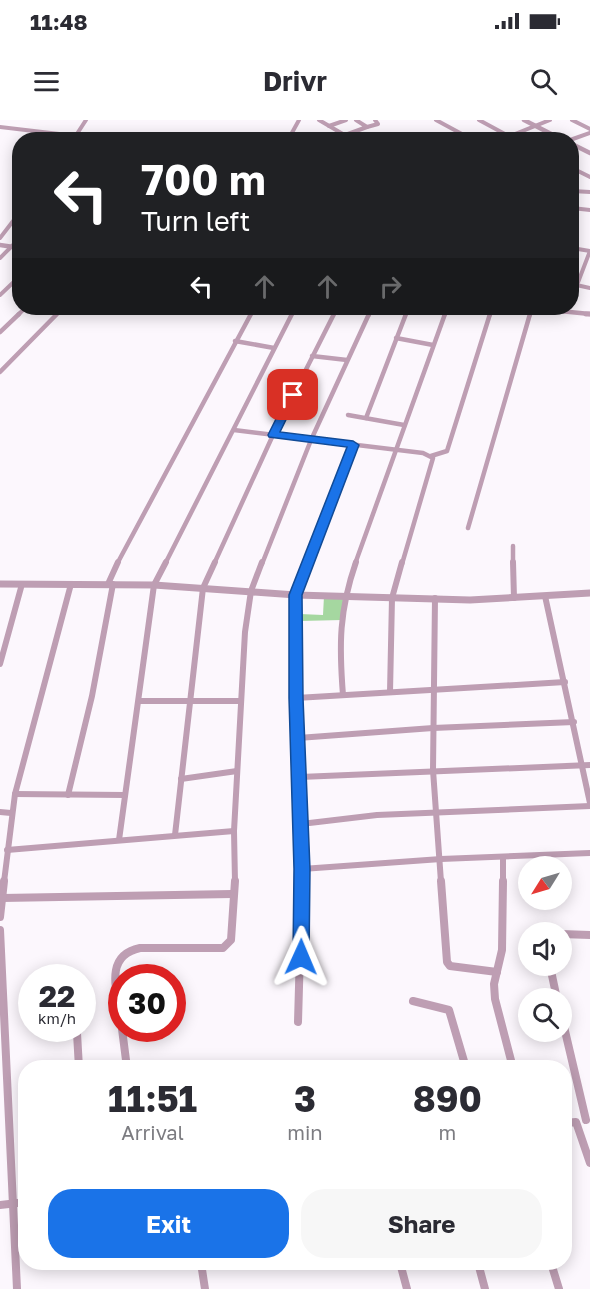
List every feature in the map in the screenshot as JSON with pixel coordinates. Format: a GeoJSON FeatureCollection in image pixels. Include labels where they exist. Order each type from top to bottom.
{"type":"FeatureCollection","features":[{"type":"Feature","properties":{"kind":"street"},"geometry":{"type":"LineString","coordinates":[[319,120],[340,132]]}},
{"type":"Feature","properties":{"kind":"street"},"geometry":{"type":"LineString","coordinates":[[329,126],[346,120]]}},
{"type":"Feature","properties":{"kind":"street"},"geometry":{"type":"LineString","coordinates":[[356,120],[367,127]]}},
{"type":"Feature","properties":{"kind":"street"},"geometry":{"type":"LineString","coordinates":[[353,132],[378,123],[375,120]]}},
{"type":"Feature","properties":{"kind":"street"},"geometry":{"type":"LineString","coordinates":[[436,120],[458,132]]}},
{"type":"Feature","properties":{"kind":"street"},"geometry":{"type":"LineString","coordinates":[[479,120],[502,132]]}},
{"type":"Feature","properties":{"kind":"street"},"geometry":{"type":"LineString","coordinates":[[524,120],[547,132]]}},
{"type":"Feature","properties":{"kind":"street"},"geometry":{"type":"LineString","coordinates":[[519,132],[550,120]]}},
{"type":"Feature","properties":{"kind":"street"},"geometry":{"type":"LineString","coordinates":[[572,120],[590,131]]}},
{"type":"Feature","properties":{"kind":"street"},"geometry":{"type":"LineString","coordinates":[[0,127],[37,132]]}},
{"type":"Feature","properties":{"kind":"street"},"geometry":{"type":"LineString","coordinates":[[0,238],[12,222]]}},
{"type":"Feature","properties":{"kind":"street"},"geometry":{"type":"LineString","coordinates":[[0,245],[12,247]]}},
{"type":"Feature","properties":{"kind":"street"},"geometry":{"type":"LineString","coordinates":[[0,258],[12,247]]}},
{"type":"Feature","properties":{"kind":"street"},"geometry":{"type":"LineString","coordinates":[[579,280],[590,251]]}},
{"type":"Feature","properties":{"kind":"street"},"geometry":{"type":"LineString","coordinates":[[0,295],[12,284]]}},
{"type":"Feature","properties":{"kind":"street"},"geometry":{"type":"LineString","coordinates":[[0,332],[18,315]]}},
{"type":"Feature","properties":{"kind":"street"},"geometry":{"type":"LineString","coordinates":[[0,372],[55,315]]}},
{"type":"Feature","properties":{"kind":"street"},"geometry":{"type":"LineString","coordinates":[[68,795],[92,696],[111,584],[132,532],[250,315]]}},
{"type":"Feature","properties":{"kind":"street"},"geometry":{"type":"LineString","coordinates":[[119,840],[140,701],[154,585],[291,315]]}},
{"type":"Feature","properties":{"kind":"street"},"geometry":{"type":"LineString","coordinates":[[175,835],[203,588],[273,435],[333,315]]}},
{"type":"Feature","properties":{"kind":"street"},"geometry":{"type":"LineString","coordinates":[[118,964],[120,957],[140,949],[223,948],[231,940],[237,771],[250,591],[311,440],[369,315]]}},
{"type":"Feature","properties":{"kind":"street"},"geometry":{"type":"LineString","coordinates":[[366,418],[405,315]]}},
{"type":"Feature","properties":{"kind":"street"},"geometry":{"type":"LineString","coordinates":[[343,695],[340,651],[344,596],[444,315]]}},
{"type":"Feature","properties":{"kind":"street"},"geometry":{"type":"LineString","coordinates":[[234,430],[431,456],[447,451],[490,315]]}},
{"type":"Feature","properties":{"kind":"street"},"geometry":{"type":"LineString","coordinates":[[468,528],[529,315]]}},
{"type":"Feature","properties":{"kind":"street"},"geometry":{"type":"LineString","coordinates":[[396,338],[433,345]]}},
{"type":"Feature","properties":{"kind":"street"},"geometry":{"type":"LineString","coordinates":[[235,341],[274,348]]}},
{"type":"Feature","properties":{"kind":"street"},"geometry":{"type":"LineString","coordinates":[[312,356],[347,360]]}},
{"type":"Feature","properties":{"kind":"street"},"geometry":{"type":"LineString","coordinates":[[348,415],[404,425]]}},
{"type":"Feature","properties":{"kind":"street"},"geometry":{"type":"LineString","coordinates":[[298,1022],[302,869],[296,698],[296,595],[353,445]]}},
{"type":"Feature","properties":{"kind":"street"},"geometry":{"type":"LineString","coordinates":[[390,692],[392,598],[433,463],[431,456]]}},
{"type":"Feature","properties":{"kind":"street"},"geometry":{"type":"LineString","coordinates":[[513,546],[514,598]]}},
{"type":"Feature","properties":{"kind":"street"},"geometry":{"type":"LineString","coordinates":[[0,584],[154,585],[296,595],[470,600],[590,593]]}},
{"type":"Feature","properties":{"kind":"street"},"geometry":{"type":"LineString","coordinates":[[0,664],[22,584]]}},
{"type":"Feature","properties":{"kind":"street"},"geometry":{"type":"LineString","coordinates":[[0,917],[15,794],[71,584]]}},
{"type":"Feature","properties":{"kind":"street"},"geometry":{"type":"LineString","coordinates":[[301,824],[376,815],[590,804],[587,765],[574,722],[545,596]]}},
{"type":"Feature","properties":{"kind":"street"},"geometry":{"type":"LineString","coordinates":[[435,598],[433,770],[447,963],[450,966],[497,972]]}},
{"type":"Feature","properties":{"kind":"street"},"geometry":{"type":"LineString","coordinates":[[296,698],[565,682]]}},
{"type":"Feature","properties":{"kind":"street"},"geometry":{"type":"LineString","coordinates":[[140,701],[241,701]]}},
{"type":"Feature","properties":{"kind":"street"},"geometry":{"type":"LineString","coordinates":[[298,738],[433,728],[574,722]]}},
{"type":"Feature","properties":{"kind":"street"},"geometry":{"type":"LineString","coordinates":[[300,777],[587,765]]}},
{"type":"Feature","properties":{"kind":"street"},"geometry":{"type":"LineString","coordinates":[[181,779],[237,771]]}},
{"type":"Feature","properties":{"kind":"street"},"geometry":{"type":"LineString","coordinates":[[15,794],[125,795]]}},
{"type":"Feature","properties":{"kind":"street"},"geometry":{"type":"LineString","coordinates":[[0,812],[11,813]]}},
{"type":"Feature","properties":{"kind":"street"},"geometry":{"type":"LineString","coordinates":[[7,850],[234,831]]}},
{"type":"Feature","properties":{"kind":"street"},"geometry":{"type":"LineString","coordinates":[[302,869],[441,859],[590,854]]}},
{"type":"Feature","properties":{"kind":"street"},"geometry":{"type":"LineString","coordinates":[[503,857],[502,950],[497,972],[495,999],[511,1060]]}},
{"type":"Feature","properties":{"kind":"street"},"geometry":{"type":"LineString","coordinates":[[2,898],[232,894]]}},
{"type":"Feature","properties":{"kind":"street"},"geometry":{"type":"LineString","coordinates":[[0,930],[17,1289]]}},
{"type":"Feature","properties":{"kind":"street"},"geometry":{"type":"LineString","coordinates":[[572,934],[590,935]]}},
{"type":"Feature","properties":{"kind":"street"},"geometry":{"type":"LineString","coordinates":[[413,1001],[445,1007],[449,1010],[464,1060]]}},
{"type":"Feature","properties":{"kind":"street"},"geometry":{"type":"LineString","coordinates":[[78,1042],[79,1060]]}},
{"type":"Feature","properties":{"kind":"street"},"geometry":{"type":"LineString","coordinates":[[124,1042],[126,1060]]}},
{"type":"Feature","properties":{"kind":"street"},"geometry":{"type":"LineString","coordinates":[[568,1042],[588,1119],[572,1122]]}},
{"type":"Feature","properties":{"kind":"street"},"geometry":{"type":"LineString","coordinates":[[576,1122],[590,1163]]}},
{"type":"Feature","properties":{"kind":"street"},"geometry":{"type":"LineString","coordinates":[[0,1205],[18,1203]]}},
{"type":"Feature","properties":{"kind":"street"},"geometry":{"type":"LineString","coordinates":[[202,1270],[205,1289]]}},
{"type":"Feature","properties":{"kind":"street"},"geometry":{"type":"LineString","coordinates":[[402,1270],[407,1289]]}},
{"type":"Feature","properties":{"kind":"street"},"geometry":{"type":"LineString","coordinates":[[479,1270],[485,1289]]}},
{"type":"Feature","properties":{"kind":"street"},"geometry":{"type":"LineString","coordinates":[[553,1270],[559,1289]]}},
{"type":"Feature","properties":{"kind":"green space"},"geometry":{"type":"Polygon","coordinates":[[[324,596],[344,596],[342,620],[300,621],[300,614],[323,615],[324,596]]]}},
{"type":"Feature","properties":{"kind":"route"},"geometry":{"type":"LineString","coordinates":[[293,395],[273,435],[353,445],[296,595],[296,698],[302,869],[301,957]]}}]}
